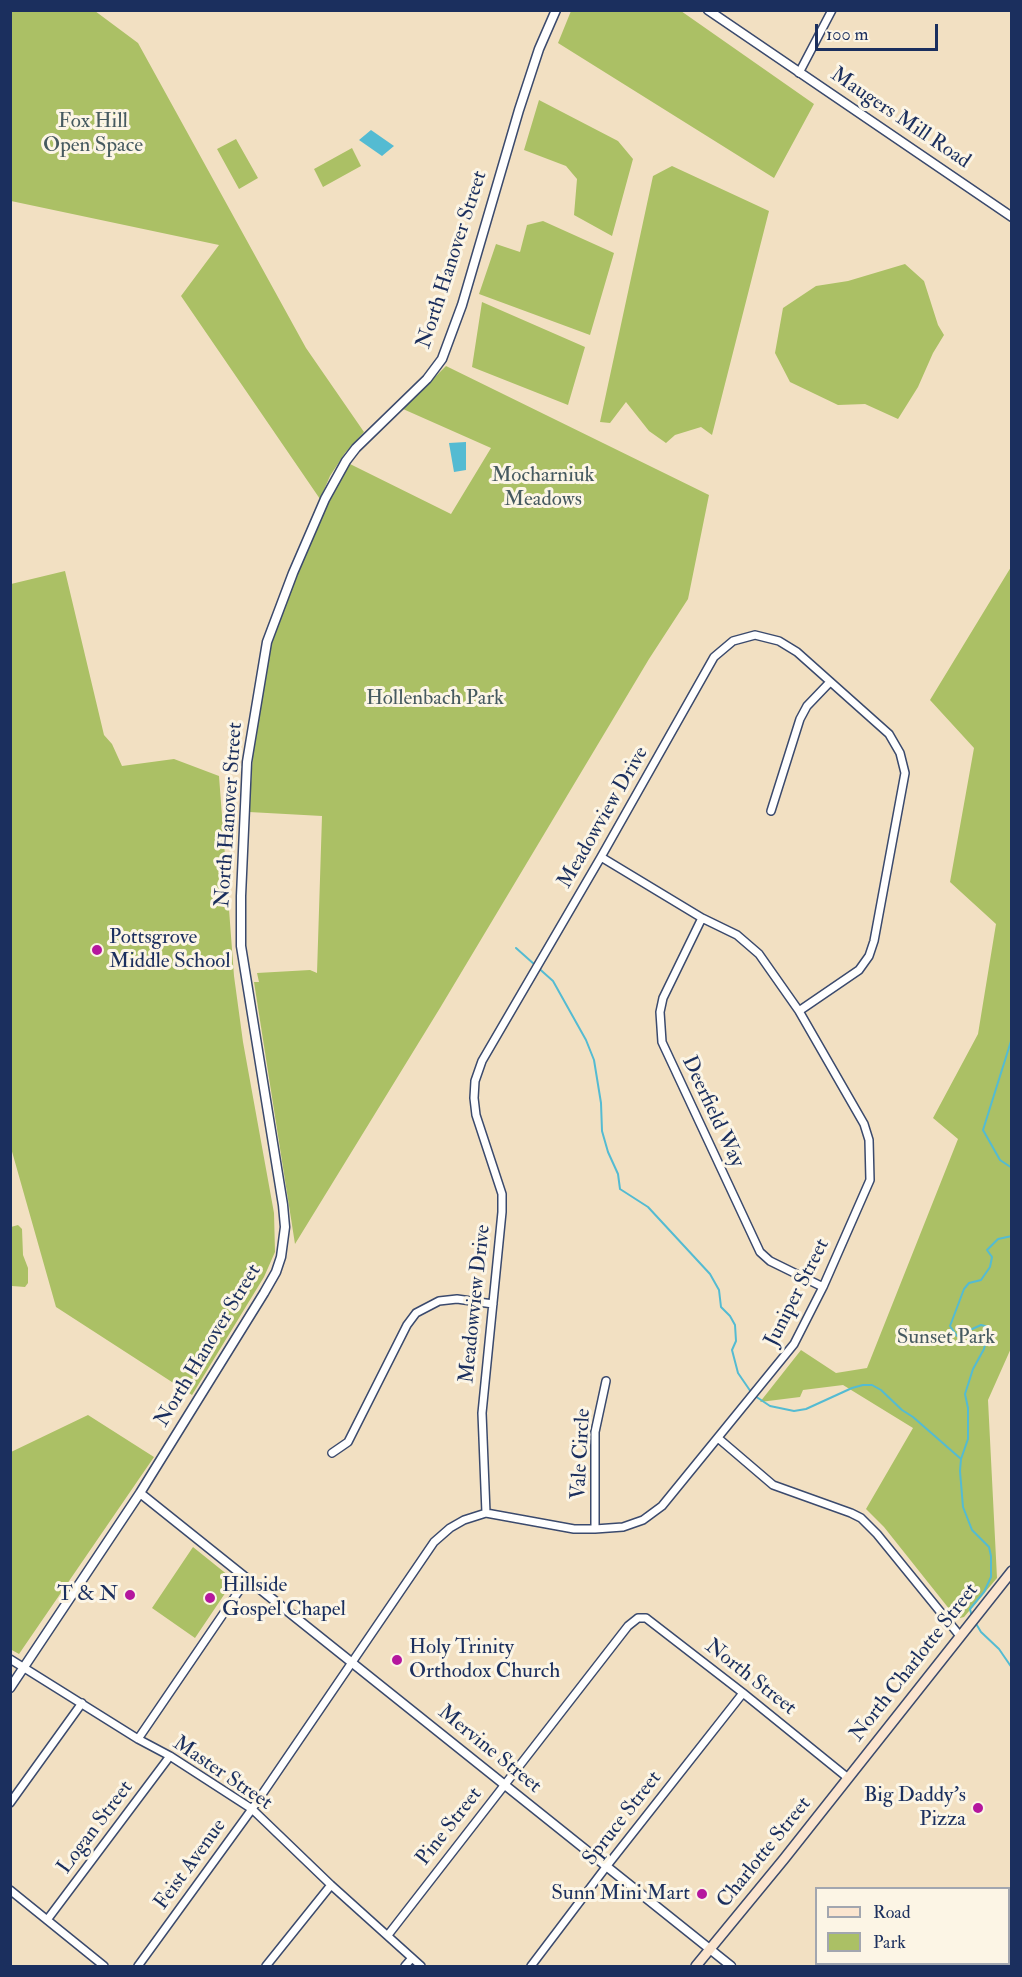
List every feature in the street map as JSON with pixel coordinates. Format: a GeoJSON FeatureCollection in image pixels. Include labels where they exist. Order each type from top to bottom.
{"type":"FeatureCollection","features":[{"type":"Feature","properties":{"kind":"main road","name":"North Charlotte Street"},"geometry":{"type":"LineString","coordinates":[[848,1778],[1011,1571]]}},
{"type":"Feature","properties":{"kind":"main road","name":"Charlotte Street"},"geometry":{"type":"LineString","coordinates":[[710,1950],[848,1778]]}},
{"type":"Feature","properties":{"kind":"main road"},"geometry":{"type":"LineString","coordinates":[[696,1966],[710,1950]]}},
{"type":"Feature","properties":{"kind":"street","name":"North Hanover Street"},"geometry":{"type":"LineString","coordinates":[[10,1688],[140,1493],[276,1272],[284,1244],[283,1204],[242,946],[241,885],[247,762],[267,642],[293,573],[321,509],[346,461],[356,448],[427,379],[442,359],[465,295],[519,110],[539,49],[556,10]]}},
{"type":"Feature","properties":{"kind":"street","name":"Maugers Mill Road"},"geometry":{"type":"LineString","coordinates":[[708,10],[1011,217]]}},
{"type":"Feature","properties":{"kind":"street"},"geometry":{"type":"LineString","coordinates":[[799,73],[832,10]]}},
{"type":"Feature","properties":{"kind":"street","name":"Meadowview Drive"},"geometry":{"type":"LineString","coordinates":[[486,1513],[482,1413],[502,1194],[476,1115],[475,1081],[482,1061],[714,657],[733,641],[755,635],[779,641],[797,652],[889,734],[900,753],[905,773],[874,941],[869,956],[859,970],[799,1011]]}},
{"type":"Feature","properties":{"kind":"street"},"geometry":{"type":"LineString","coordinates":[[771,811],[800,719],[807,706],[830,682]]}},
{"type":"Feature","properties":{"kind":"street","name":"Juniper Street"},"geometry":{"type":"LineString","coordinates":[[486,1513],[574,1529],[596,1529],[622,1527],[643,1520],[662,1506],[795,1344],[870,1180],[869,1140],[864,1124],[799,1011],[759,954],[737,935],[702,918],[601,857]]}},
{"type":"Feature","properties":{"kind":"street","name":"Deerfield Way"},"geometry":{"type":"LineString","coordinates":[[702,918],[663,998],[660,1012],[662,1042],[760,1252],[770,1261],[823,1287]]}},
{"type":"Feature","properties":{"kind":"street"},"geometry":{"type":"LineString","coordinates":[[332,1453],[348,1442],[407,1325],[416,1313],[439,1301],[457,1299],[493,1304]]}},
{"type":"Feature","properties":{"kind":"street","name":"Vale Circle"},"geometry":{"type":"LineString","coordinates":[[596,1529],[596,1432],[606,1381]]}},
{"type":"Feature","properties":{"kind":"street"},"geometry":{"type":"LineString","coordinates":[[718,1438],[773,1485],[861,1518],[877,1534],[960,1635]]}},
{"type":"Feature","properties":{"kind":"street","name":"Mervine Street"},"geometry":{"type":"LineString","coordinates":[[140,1493],[731,1966]]}},
{"type":"Feature","properties":{"kind":"street"},"geometry":{"type":"LineString","coordinates":[[352,1664],[434,1542],[450,1528],[464,1520],[486,1513]]}},
{"type":"Feature","properties":{"kind":"street"},"geometry":{"type":"LineString","coordinates":[[138,1739],[247,1579]]}},
{"type":"Feature","properties":{"kind":"street","name":"North Street"},"geometry":{"type":"LineString","coordinates":[[628,1626],[638,1618],[646,1618],[848,1778]]}},
{"type":"Feature","properties":{"kind":"street","name":"Pine Street"},"geometry":{"type":"LineString","coordinates":[[388,1935],[628,1626]]}},
{"type":"Feature","properties":{"kind":"street","name":"Master Street"},"geometry":{"type":"LineString","coordinates":[[10,1659],[138,1739],[170,1756],[252,1809],[331,1885],[421,1966]]}},
{"type":"Feature","properties":{"kind":"street","name":"Feist Avenue"},"geometry":{"type":"LineString","coordinates":[[138,1966],[252,1809],[352,1664]]}},
{"type":"Feature","properties":{"kind":"street","name":"Spruce Street"},"geometry":{"type":"LineString","coordinates":[[531,1966],[743,1693]]}},
{"type":"Feature","properties":{"kind":"street"},"geometry":{"type":"LineString","coordinates":[[10,1803],[82,1703]]}},
{"type":"Feature","properties":{"kind":"street","name":"Logan Street"},"geometry":{"type":"LineString","coordinates":[[47,1920],[170,1756]]}},
{"type":"Feature","properties":{"kind":"street"},"geometry":{"type":"LineString","coordinates":[[267,1966],[331,1885]]}},
{"type":"Feature","properties":{"kind":"street"},"geometry":{"type":"LineString","coordinates":[[10,1890],[104,1966]]}},
{"type":"Feature","properties":{"kind":"street"},"geometry":{"type":"LineString","coordinates":[[405,1966],[412,1958]]}},
{"type":"Feature","properties":{"kind":"green space","name":"Fox Hill Open Space"},"geometry":{"type":"Polygon","coordinates":[[[11,10],[95,11],[138,43],[306,348],[364,432],[345,453],[330,476],[320,499],[181,296],[219,245],[11,201],[11,10]]]}},
{"type":"Feature","properties":{"kind":"green space"},"geometry":{"type":"Polygon","coordinates":[[[571,11],[681,11],[814,104],[774,178],[558,43],[571,11]]]}},
{"type":"Feature","properties":{"kind":"green space"},"geometry":{"type":"Polygon","coordinates":[[[539,100],[618,141],[633,159],[612,236],[574,215],[577,179],[566,166],[524,150],[539,100]]]}},
{"type":"Feature","properties":{"kind":"green space"},"geometry":{"type":"Polygon","coordinates":[[[236,139],[258,178],[239,189],[217,149],[236,139]]]}},
{"type":"Feature","properties":{"kind":"green space"},"geometry":{"type":"Polygon","coordinates":[[[352,148],[361,166],[323,187],[314,169],[352,148]]]}},
{"type":"Feature","properties":{"kind":"green space"},"geometry":{"type":"Polygon","coordinates":[[[672,166],[769,211],[712,435],[701,427],[675,435],[666,443],[649,431],[626,402],[610,423],[600,422],[653,176],[672,166]]]}},
{"type":"Feature","properties":{"kind":"green space"},"geometry":{"type":"Polygon","coordinates":[[[543,221],[614,253],[590,335],[479,294],[496,244],[520,252],[527,225],[543,221]]]}},
{"type":"Feature","properties":{"kind":"green space"},"geometry":{"type":"Polygon","coordinates":[[[905,264],[924,281],[938,325],[944,335],[918,387],[898,419],[865,404],[838,405],[790,382],[775,353],[783,308],[816,286],[848,281],[905,264]]]}},
{"type":"Feature","properties":{"kind":"green space"},"geometry":{"type":"Polygon","coordinates":[[[482,302],[585,347],[568,405],[472,367],[482,302]]]}},
{"type":"Feature","properties":{"kind":"green space","name":"Hollenbach Park"},"geometry":{"type":"Polygon","coordinates":[[[446,366],[709,495],[688,599],[649,659],[440,1008],[295,1244],[254,982],[259,982],[257,973],[310,970],[317,973],[322,816],[249,812],[253,754],[262,691],[271,641],[294,580],[325,508],[350,464],[451,514],[491,448],[403,409],[446,366]]]}},
{"type":"Feature","properties":{"kind":"green space","name":"Sunset Park"},"geometry":{"type":"Polygon","coordinates":[[[1011,567],[1012,1346],[988,1400],[997,1578],[964,1617],[960,1618],[954,1615],[884,1527],[866,1509],[913,1428],[843,1385],[803,1390],[800,1397],[760,1402],[801,1350],[836,1373],[867,1368],[958,1139],[933,1118],[978,1034],[996,924],[950,882],[974,748],[930,700],[1011,567]]]}},
{"type":"Feature","properties":{"kind":"green space"},"geometry":{"type":"Polygon","coordinates":[[[65,571],[104,735],[112,744],[122,766],[174,759],[219,776],[234,976],[243,1042],[274,1213],[275,1252],[264,1277],[192,1395],[56,1307],[11,1148],[11,584],[65,571]]]}},
{"type":"Feature","properties":{"kind":"green space"},"geometry":{"type":"Polygon","coordinates":[[[18,1225],[22,1229],[23,1255],[28,1268],[28,1283],[25,1287],[11,1284],[11,1227],[18,1225]]]}},
{"type":"Feature","properties":{"kind":"green space"},"geometry":{"type":"Polygon","coordinates":[[[88,1415],[154,1457],[19,1654],[10,1649],[11,1452],[88,1415]]]}},
{"type":"Feature","properties":{"kind":"green space"},"geometry":{"type":"Polygon","coordinates":[[[193,1547],[234,1580],[195,1638],[152,1608],[193,1547]]]}},
{"type":"Feature","properties":{"kind":"water"},"geometry":{"type":"Polygon","coordinates":[[[371,130],[394,146],[382,156],[359,140],[371,130]]]}},
{"type":"Feature","properties":{"kind":"water"},"geometry":{"type":"Polygon","coordinates":[[[466,442],[466,470],[454,472],[449,443],[466,442]]]}},
{"type":"Feature","properties":{"kind":"waterway"},"geometry":{"type":"LineString","coordinates":[[516,948],[553,981],[586,1040],[594,1060],[601,1103],[602,1131],[618,1174],[620,1189],[648,1207],[710,1274],[719,1290],[721,1307],[735,1325],[736,1341],[732,1350],[738,1373],[751,1392]]}},
{"type":"Feature","properties":{"kind":"waterway"},"geometry":{"type":"LineString","coordinates":[[1012,1038],[983,1130],[1000,1160],[1012,1168]]}},
{"type":"Feature","properties":{"kind":"waterway"},"geometry":{"type":"LineString","coordinates":[[972,1617],[970,1609],[984,1592],[991,1577],[991,1556],[989,1547],[972,1530],[963,1507],[960,1471],[961,1459],[968,1439],[968,1408],[965,1394],[973,1369],[984,1349],[989,1327],[981,1325],[957,1336],[950,1326],[964,1289],[969,1283],[981,1280],[990,1267],[992,1257],[987,1250],[998,1239],[1012,1236]]}},
{"type":"Feature","properties":{"kind":"waterway"},"geometry":{"type":"LineString","coordinates":[[755,1396],[770,1406],[794,1411],[806,1409],[852,1388],[872,1385],[881,1390],[961,1459]]}},
{"type":"Feature","properties":{"kind":"waterway"},"geometry":{"type":"LineString","coordinates":[[975,1622],[1012,1668]]}},
{"type":"Feature","properties":{"kind":"place","name":"Pottsgrove Middle School"},"geometry":{"type":"Point","coordinates":[97,950]}},
{"type":"Feature","properties":{"kind":"place","name":"T & N"},"geometry":{"type":"Point","coordinates":[130,1595]}},
{"type":"Feature","properties":{"kind":"place","name":"Hillside Gospel Chapel"},"geometry":{"type":"Point","coordinates":[210,1598]}},
{"type":"Feature","properties":{"kind":"place","name":"Holy Trinity Orthodox Church"},"geometry":{"type":"Point","coordinates":[397,1660]}},
{"type":"Feature","properties":{"kind":"place","name":"Big Daddy's Pizza"},"geometry":{"type":"Point","coordinates":[978,1808]}},
{"type":"Feature","properties":{"kind":"place","name":"Sunn Mini Mart"},"geometry":{"type":"Point","coordinates":[702,1894]}},
{"type":"Feature","properties":{"kind":"park label","name":"Mocharniuk Meadows"},"geometry":{"type":"Point","coordinates":[543,488]}}]}
